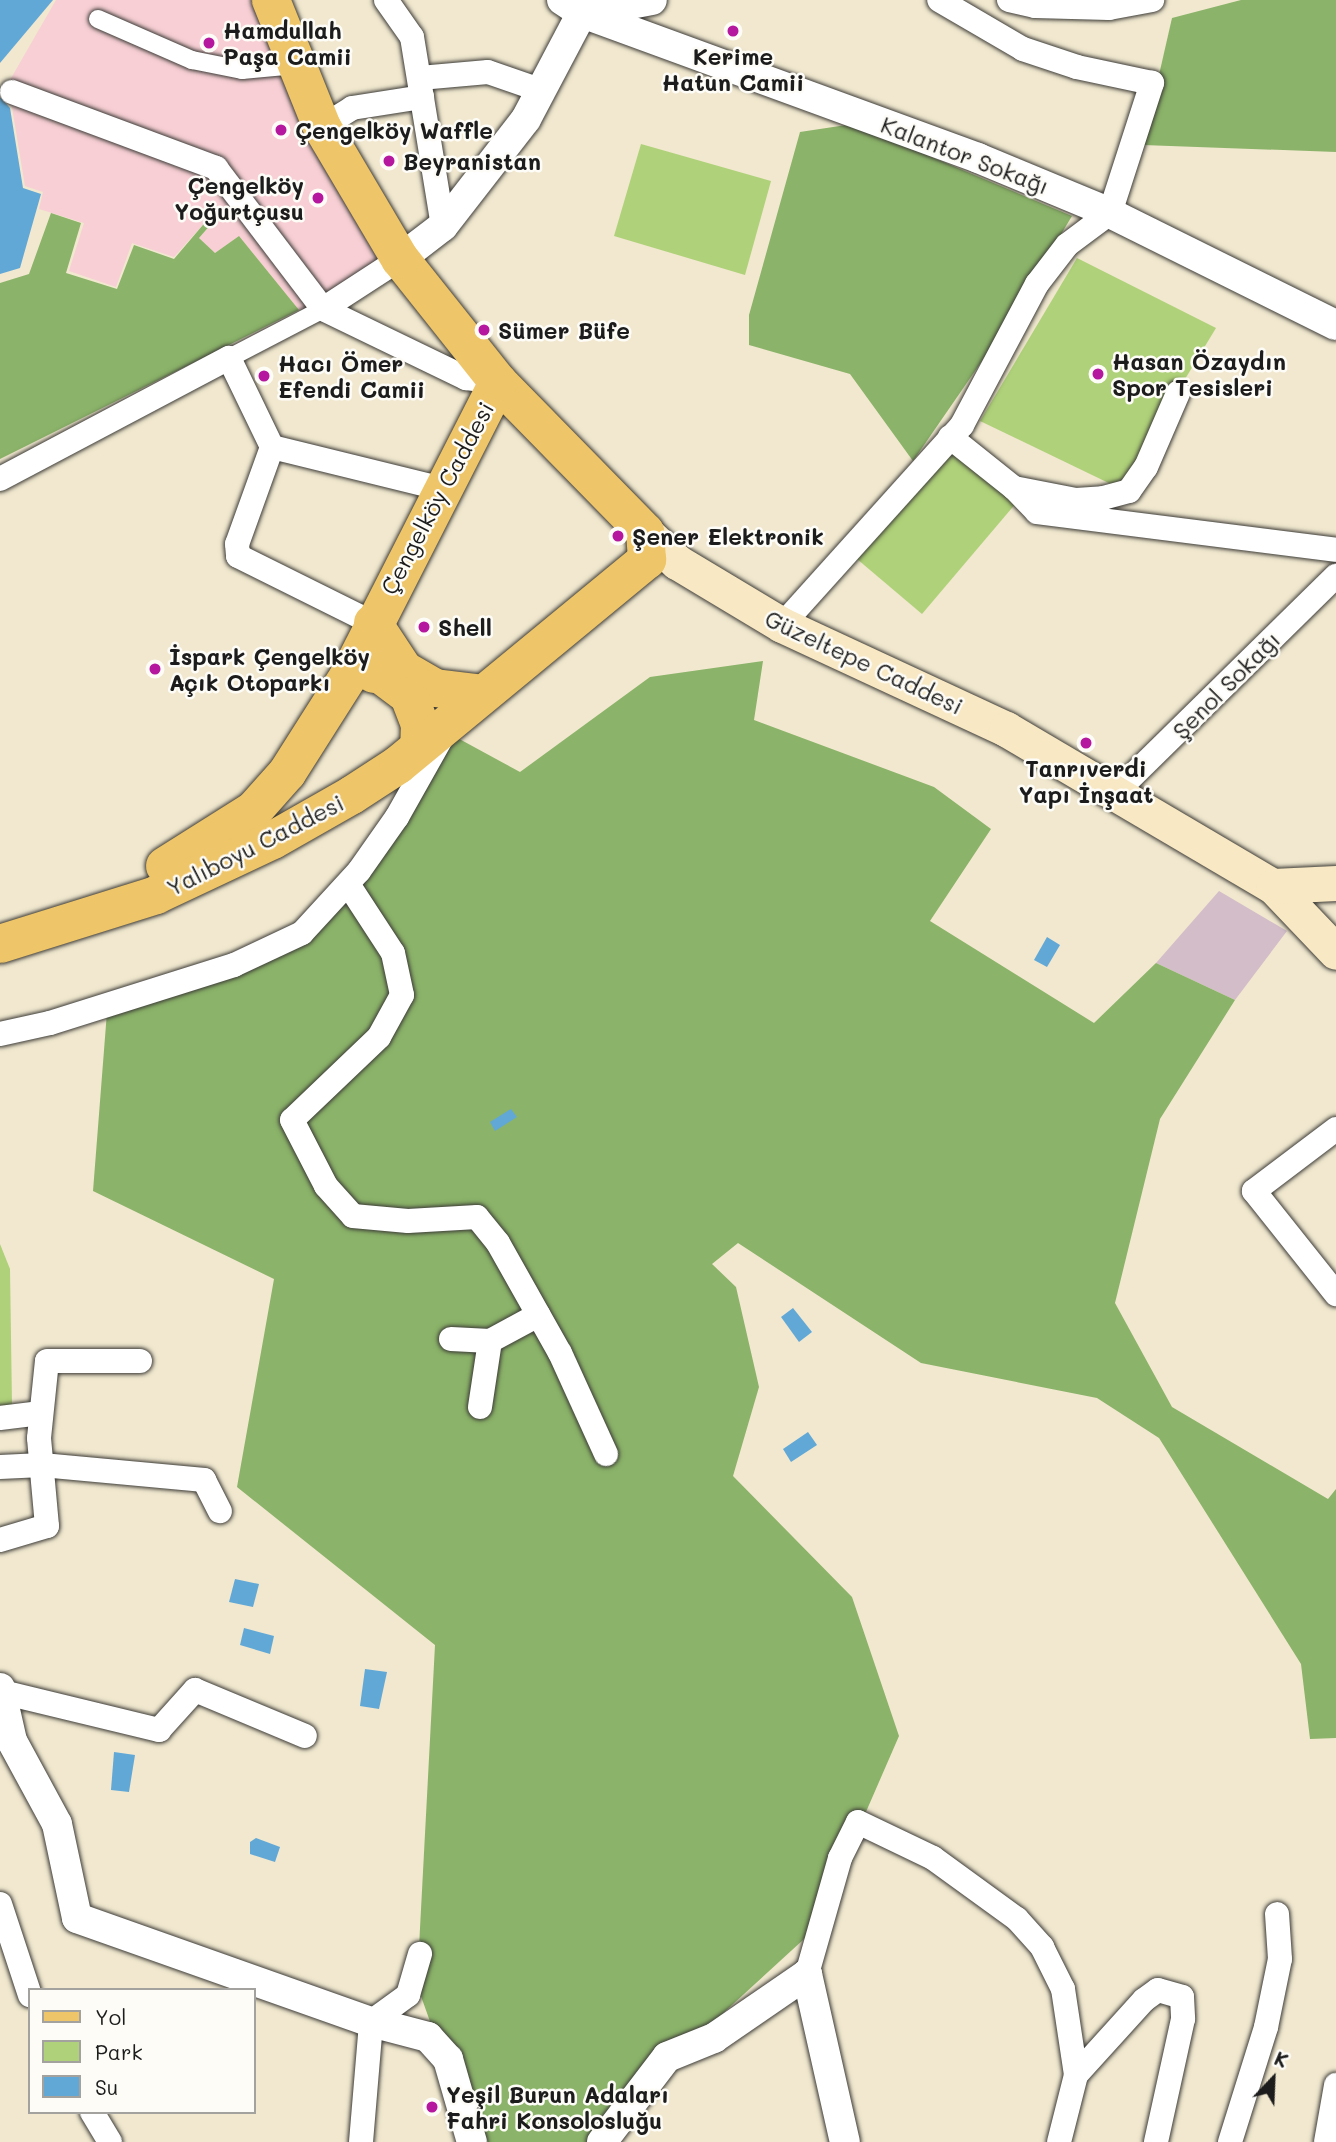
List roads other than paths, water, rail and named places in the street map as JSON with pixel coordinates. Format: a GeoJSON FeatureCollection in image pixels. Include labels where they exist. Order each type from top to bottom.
{"type":"FeatureCollection","features":[{"type":"Feature","properties":{"kind":"main road","name":"Çengelköy Caddesi"},"geometry":{"type":"LineString","coordinates":[[271,0],[322,127],[400,259],[498,382],[373,623],[348,677]]}},
{"type":"Feature","properties":{"kind":"main road","name":"Güzeltepe Caddesi"},"geometry":{"type":"LineString","coordinates":[[498,382],[656,551],[782,625],[1006,729],[1115,793],[1273,886],[1328,946]]}},
{"type":"Feature","properties":{"kind":"main road","name":"Yalıboyu Caddesi"},"geometry":{"type":"LineString","coordinates":[[0,944],[167,891],[285,834],[363,788],[419,747],[656,551]]}},
{"type":"Feature","properties":{"kind":"main road"},"geometry":{"type":"LineString","coordinates":[[373,623],[404,670],[435,688],[483,694]]}},
{"type":"Feature","properties":{"kind":"main road"},"geometry":{"type":"LineString","coordinates":[[348,677],[380,674],[409,696],[420,724],[419,747]]}},
{"type":"Feature","properties":{"kind":"main road","name":"Yalıboyu Caddesi"},"geometry":{"type":"LineString","coordinates":[[0,921],[91,902],[138,881],[215,837],[254,810],[287,773],[348,677]]}},
{"type":"Feature","properties":{"kind":"main road"},"geometry":{"type":"LineString","coordinates":[[1273,886],[1336,883]]}},
{"type":"Feature","properties":{"kind":"street"},"geometry":{"type":"LineString","coordinates":[[386,0],[412,37],[443,226]]}},
{"type":"Feature","properties":{"kind":"street"},"geometry":{"type":"LineString","coordinates":[[0,479],[323,309],[400,259],[443,226],[526,118],[540,90],[572,6],[652,0]]}},
{"type":"Feature","properties":{"kind":"street"},"geometry":{"type":"LineString","coordinates":[[782,625],[856,547],[962,425],[1037,284],[1067,244],[1110,214],[1152,83],[1077,67],[1023,49],[939,0]]}},
{"type":"Feature","properties":{"kind":"street"},"geometry":{"type":"LineString","coordinates":[[1009,0],[1035,6],[1109,8],[1152,0]]}},
{"type":"Feature","properties":{"kind":"street","name":"Kalantor Sokağı"},"geometry":{"type":"LineString","coordinates":[[572,6],[978,158],[1110,214],[1336,325]]}},
{"type":"Feature","properties":{"kind":"street"},"geometry":{"type":"LineString","coordinates":[[99,19],[192,60],[242,70],[296,65]]}},
{"type":"Feature","properties":{"kind":"street"},"geometry":{"type":"LineString","coordinates":[[322,127],[352,108],[488,72],[540,90]]}},
{"type":"Feature","properties":{"kind":"street"},"geometry":{"type":"LineString","coordinates":[[12,92],[216,168],[323,309],[466,379],[498,382]]}},
{"type":"Feature","properties":{"kind":"street"},"geometry":{"type":"LineString","coordinates":[[229,358],[272,447],[237,544],[237,556],[373,623]]}},
{"type":"Feature","properties":{"kind":"street"},"geometry":{"type":"LineString","coordinates":[[1014,488],[1076,500],[1129,491],[1146,467],[1178,393]]}},
{"type":"Feature","properties":{"kind":"street"},"geometry":{"type":"LineString","coordinates":[[950,437],[1014,488],[1037,512],[1336,550]]}},
{"type":"Feature","properties":{"kind":"street"},"geometry":{"type":"LineString","coordinates":[[272,447],[443,489]]}},
{"type":"Feature","properties":{"kind":"street","name":"Şenol Sokağı"},"geometry":{"type":"LineString","coordinates":[[1115,793],[1336,576]]}},
{"type":"Feature","properties":{"kind":"street"},"geometry":{"type":"LineString","coordinates":[[0,1034],[50,1023],[234,965],[302,933],[348,884],[397,817],[452,720]]}},
{"type":"Feature","properties":{"kind":"street"},"geometry":{"type":"LineString","coordinates":[[348,884],[393,953],[402,995],[379,1037],[292,1120],[326,1186],[353,1216],[408,1221],[477,1217],[498,1243],[538,1315],[606,1454]]}},
{"type":"Feature","properties":{"kind":"street"},"geometry":{"type":"LineString","coordinates":[[1336,1129],[1254,1191],[1336,1294]]}},
{"type":"Feature","properties":{"kind":"street"},"geometry":{"type":"LineString","coordinates":[[451,1339],[490,1341],[538,1315]]}},
{"type":"Feature","properties":{"kind":"street"},"geometry":{"type":"LineString","coordinates":[[480,1407],[490,1341]]}},
{"type":"Feature","properties":{"kind":"street"},"geometry":{"type":"LineString","coordinates":[[0,1540],[47,1527],[41,1413],[47,1361],[140,1361]]}},
{"type":"Feature","properties":{"kind":"street"},"geometry":{"type":"LineString","coordinates":[[0,1418],[41,1413]]}},
{"type":"Feature","properties":{"kind":"street"},"geometry":{"type":"LineString","coordinates":[[0,1467],[42,1465],[204,1480],[220,1511]]}},
{"type":"Feature","properties":{"kind":"street"},"geometry":{"type":"LineString","coordinates":[[305,1736],[195,1690],[159,1730],[1,1690],[12,1741],[57,1824],[77,1918],[371,2022],[428,2037],[448,2059],[472,2142]]}},
{"type":"Feature","properties":{"kind":"street"},"geometry":{"type":"LineString","coordinates":[[845,2142],[807,1974],[840,1858],[858,1822],[933,1858],[1017,1919],[1042,1947],[1063,1989],[1076,2076],[1059,2142]]}},
{"type":"Feature","properties":{"kind":"street"},"geometry":{"type":"LineString","coordinates":[[0,1904],[28,1989]]}},
{"type":"Feature","properties":{"kind":"street"},"geometry":{"type":"LineString","coordinates":[[1230,2142],[1266,2026],[1280,1959],[1278,1914]]}},
{"type":"Feature","properties":{"kind":"street"},"geometry":{"type":"LineString","coordinates":[[361,2142],[371,2022],[408,1995],[420,1954]]}},
{"type":"Feature","properties":{"kind":"street"},"geometry":{"type":"LineString","coordinates":[[602,2142],[667,2057],[714,2038],[807,1974]]}},
{"type":"Feature","properties":{"kind":"street"},"geometry":{"type":"LineString","coordinates":[[1076,2076],[1144,2000],[1158,1990],[1182,1997],[1183,2019],[1156,2142]]}},
{"type":"Feature","properties":{"kind":"street"},"geometry":{"type":"LineString","coordinates":[[1326,2142],[1336,2085]]}},
{"type":"Feature","properties":{"kind":"street"},"geometry":{"type":"LineString","coordinates":[[93,2114],[110,2142]]}},
{"type":"Feature","properties":{"kind":"water"},"geometry":{"type":"Polygon","coordinates":[[[0,0],[53,0],[0,63],[0,0]]]}},
{"type":"Feature","properties":{"kind":"water"},"geometry":{"type":"Polygon","coordinates":[[[0,97],[10,108],[23,188],[41,194],[20,268],[0,274],[0,97]]]}},
{"type":"Feature","properties":{"kind":"water"},"geometry":{"type":"Polygon","coordinates":[[[1047,937],[1060,945],[1047,967],[1034,960],[1047,937]]]}},
{"type":"Feature","properties":{"kind":"water"},"geometry":{"type":"Polygon","coordinates":[[[511,1109],[517,1117],[495,1131],[490,1122],[511,1109]]]}},
{"type":"Feature","properties":{"kind":"water"},"geometry":{"type":"Polygon","coordinates":[[[793,1308],[812,1332],[799,1342],[781,1317],[793,1308]]]}},
{"type":"Feature","properties":{"kind":"water"},"geometry":{"type":"Polygon","coordinates":[[[808,1432],[817,1445],[791,1462],[783,1449],[808,1432]]]}},
{"type":"Feature","properties":{"kind":"water"},"geometry":{"type":"Polygon","coordinates":[[[235,1579],[259,1584],[253,1607],[229,1602],[235,1579]]]}},
{"type":"Feature","properties":{"kind":"water"},"geometry":{"type":"Polygon","coordinates":[[[244,1628],[274,1636],[270,1654],[240,1645],[244,1628]]]}},
{"type":"Feature","properties":{"kind":"water"},"geometry":{"type":"Polygon","coordinates":[[[365,1669],[387,1672],[379,1709],[360,1706],[365,1669]]]}},
{"type":"Feature","properties":{"kind":"water"},"geometry":{"type":"Polygon","coordinates":[[[114,1752],[135,1755],[129,1792],[111,1790],[114,1752]]]}},
{"type":"Feature","properties":{"kind":"water"},"geometry":{"type":"Polygon","coordinates":[[[256,1838],[280,1847],[275,1862],[250,1854],[250,1842],[256,1838]]]}},
{"type":"Feature","properties":{"kind":"place","name":"Kerime Hatun Camii"},"geometry":{"type":"Point","coordinates":[733,31]}},
{"type":"Feature","properties":{"kind":"place","name":"Hamdullah Paşa Camii"},"geometry":{"type":"Point","coordinates":[209,43]}},
{"type":"Feature","properties":{"kind":"place","name":"Çengelköy Waffle"},"geometry":{"type":"Point","coordinates":[281,130]}},
{"type":"Feature","properties":{"kind":"place","name":"Beyranistan"},"geometry":{"type":"Point","coordinates":[389,161]}},
{"type":"Feature","properties":{"kind":"place","name":"Çengelköy Yoğurtçusu"},"geometry":{"type":"Point","coordinates":[318,198]}},
{"type":"Feature","properties":{"kind":"place","name":"Sümer Büfe"},"geometry":{"type":"Point","coordinates":[484,330]}},
{"type":"Feature","properties":{"kind":"place","name":"Hasan Özaydın Spor Tesisleri"},"geometry":{"type":"Point","coordinates":[1098,374]}},
{"type":"Feature","properties":{"kind":"place","name":"Hacı Ömer Efendi Camii"},"geometry":{"type":"Point","coordinates":[264,376]}},
{"type":"Feature","properties":{"kind":"place","name":"Şener Elektronik"},"geometry":{"type":"Point","coordinates":[618,536]}},
{"type":"Feature","properties":{"kind":"place","name":"Shell"},"geometry":{"type":"Point","coordinates":[424,627]}},
{"type":"Feature","properties":{"kind":"place","name":"İspark Çengelköy Açık Otoparkı"},"geometry":{"type":"Point","coordinates":[155,669]}},
{"type":"Feature","properties":{"kind":"place","name":"Tanrıverdi Yapı İnşaat"},"geometry":{"type":"Point","coordinates":[1086,743]}},
{"type":"Feature","properties":{"kind":"place","name":"Yeşil Burun Adaları Fahri Konsolosluğu"},"geometry":{"type":"Point","coordinates":[432,2107]}}]}
